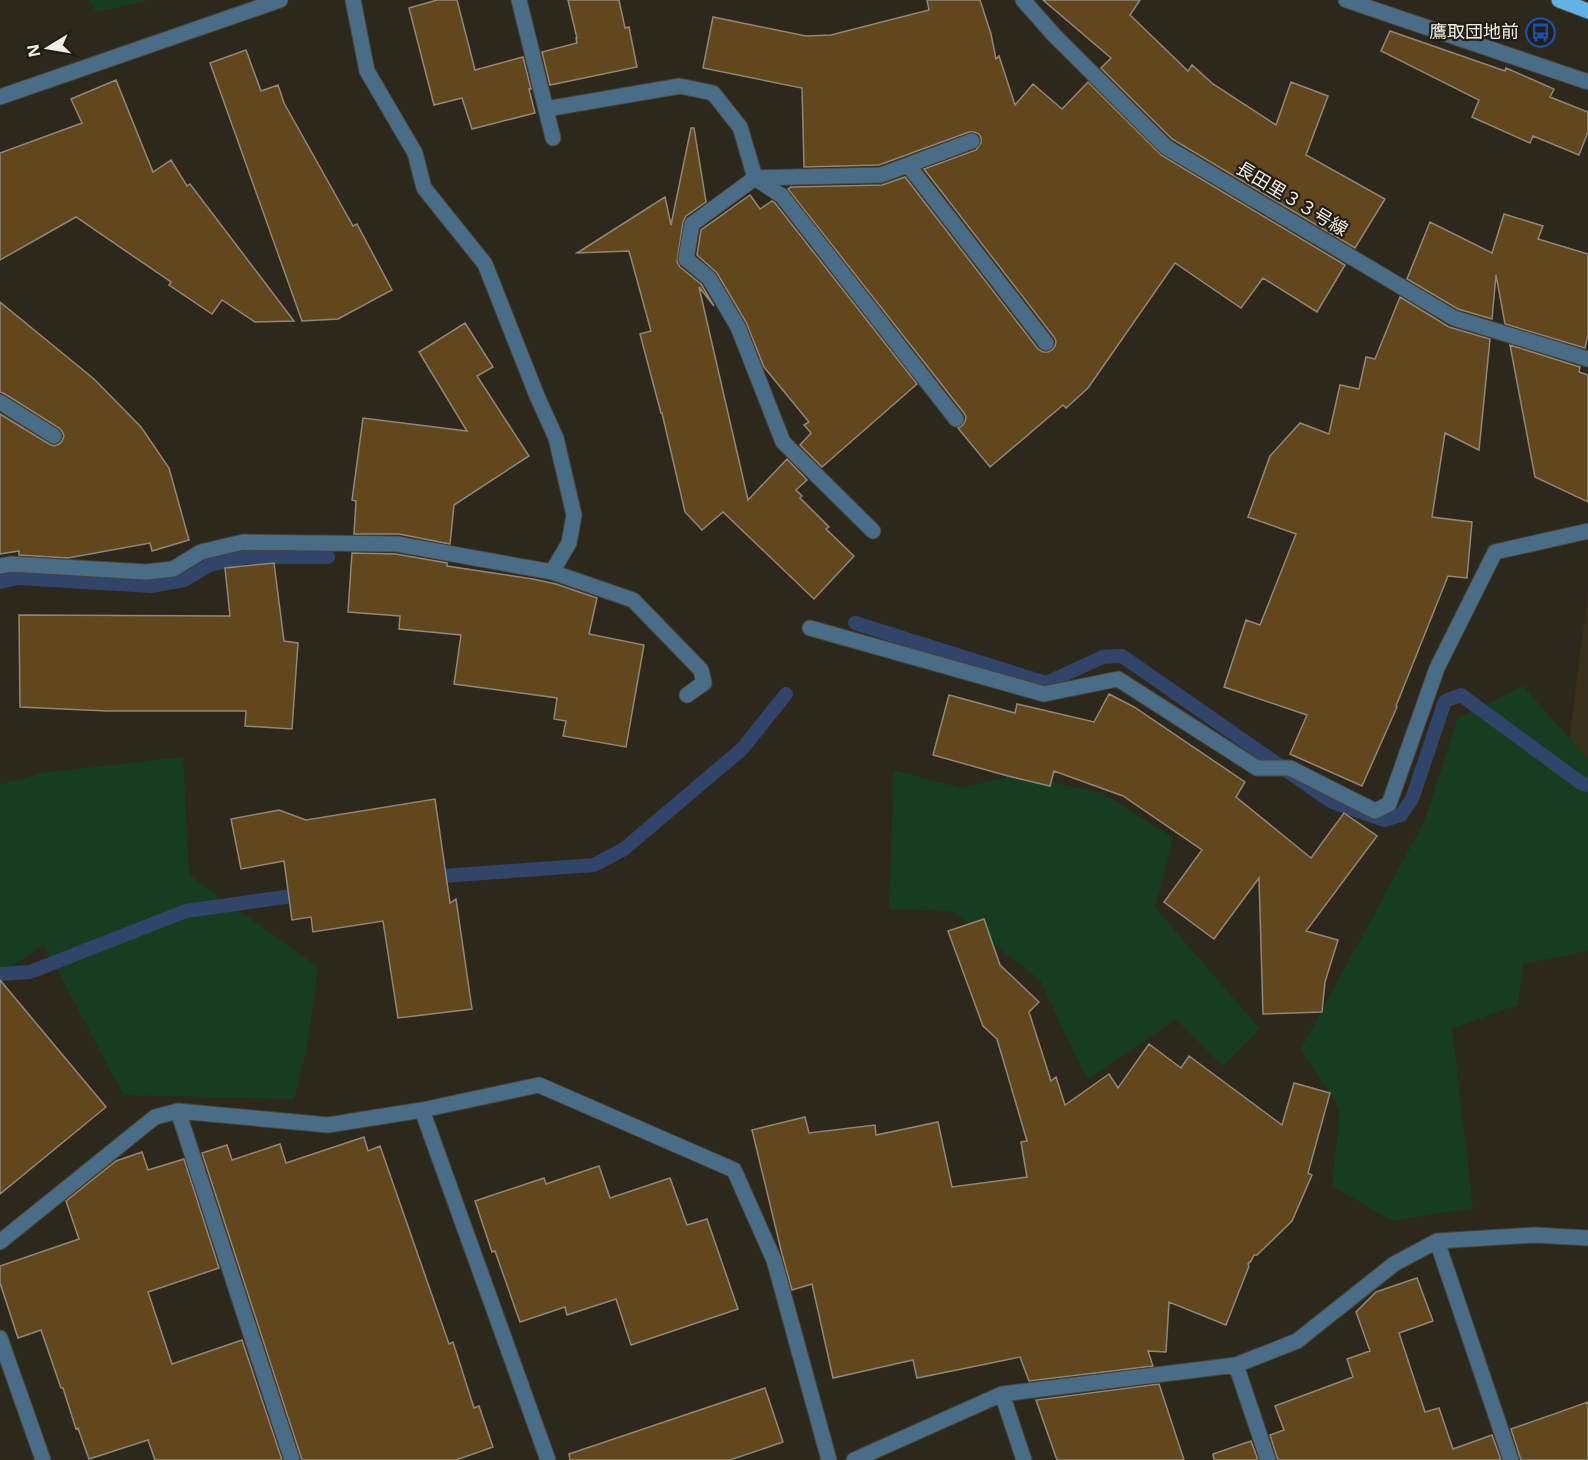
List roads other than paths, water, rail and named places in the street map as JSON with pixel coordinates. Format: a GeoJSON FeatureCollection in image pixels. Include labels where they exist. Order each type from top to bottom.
{"type":"FeatureCollection","features":[{"type":"Feature","properties":{"kind":"main road"},"geometry":{"type":"LineString","coordinates":[[1559,0],[1588,11]]}},
{"type":"Feature","properties":{"kind":"street"},"geometry":{"type":"LineString","coordinates":[[0,97],[280,0]]}},
{"type":"Feature","properties":{"kind":"street"},"geometry":{"type":"LineString","coordinates":[[353,0],[367,71],[415,153],[424,188],[485,264],[556,438],[574,515],[568,543],[552,572]]}},
{"type":"Feature","properties":{"kind":"street"},"geometry":{"type":"LineString","coordinates":[[519,0],[553,138]]}},
{"type":"Feature","properties":{"kind":"street","name":"長田里３３号線"},"geometry":{"type":"LineString","coordinates":[[1023,0],[1054,35],[1166,147],[1454,318],[1588,359]]}},
{"type":"Feature","properties":{"kind":"street"},"geometry":{"type":"LineString","coordinates":[[1346,0],[1588,82]]}},
{"type":"Feature","properties":{"kind":"street"},"geometry":{"type":"LineString","coordinates":[[546,108],[680,86],[713,93],[740,127],[755,178],[782,196],[956,419]]}},
{"type":"Feature","properties":{"kind":"street"},"geometry":{"type":"LineString","coordinates":[[873,531],[783,442],[738,327],[710,278],[686,259],[692,224],[755,178],[881,175],[972,141]]}},
{"type":"Feature","properties":{"kind":"street"},"geometry":{"type":"LineString","coordinates":[[908,165],[1046,343]]}},
{"type":"Feature","properties":{"kind":"street"},"geometry":{"type":"LineString","coordinates":[[0,402],[54,436]]}},
{"type":"Feature","properties":{"kind":"street"},"geometry":{"type":"LineString","coordinates":[[810,628],[1044,694],[1118,679],[1257,768],[1290,768],[1375,812],[1389,804],[1437,668],[1495,552],[1588,531]]}},
{"type":"Feature","properties":{"kind":"street"},"geometry":{"type":"LineString","coordinates":[[0,566],[10,564],[146,572],[173,569],[201,552],[243,542],[398,544],[552,572],[633,600],[701,670],[704,683],[687,695]]}},
{"type":"Feature","properties":{"kind":"street"},"geometry":{"type":"LineString","coordinates":[[0,1242],[156,1118],[178,1111],[328,1125],[422,1110],[539,1085],[734,1170],[774,1260],[829,1460]]}},
{"type":"Feature","properties":{"kind":"street"},"geometry":{"type":"LineString","coordinates":[[422,1110],[548,1460]]}},
{"type":"Feature","properties":{"kind":"street"},"geometry":{"type":"LineString","coordinates":[[178,1111],[292,1460]]}},
{"type":"Feature","properties":{"kind":"street"},"geometry":{"type":"LineString","coordinates":[[854,1460],[1002,1394],[1236,1365],[1297,1341],[1394,1264],[1437,1241],[1535,1235],[1588,1238]]}},
{"type":"Feature","properties":{"kind":"street"},"geometry":{"type":"LineString","coordinates":[[1437,1241],[1511,1460]]}},
{"type":"Feature","properties":{"kind":"street"},"geometry":{"type":"LineString","coordinates":[[0,1338],[43,1460]]}},
{"type":"Feature","properties":{"kind":"street"},"geometry":{"type":"LineString","coordinates":[[1236,1365],[1268,1460]]}},
{"type":"Feature","properties":{"kind":"street"},"geometry":{"type":"LineString","coordinates":[[1002,1394],[1024,1460]]}},
{"type":"Feature","properties":{"kind":"waterway"},"geometry":{"type":"LineString","coordinates":[[0,582],[18,578],[151,586],[184,580],[210,565],[246,557],[328,557]]}},
{"type":"Feature","properties":{"kind":"waterway"},"geometry":{"type":"LineString","coordinates":[[855,623],[1046,683],[1103,657],[1122,656],[1332,802],[1384,820],[1401,815],[1412,799],[1445,701],[1461,695],[1581,783],[1588,785]]}},
{"type":"Feature","properties":{"kind":"waterway"},"geometry":{"type":"LineString","coordinates":[[429,877],[594,865],[624,849],[742,749],[786,694]]}},
{"type":"Feature","properties":{"kind":"waterway"},"geometry":{"type":"LineString","coordinates":[[0,974],[30,972],[186,911],[306,894]]}},
{"type":"Feature","properties":{"kind":"place","name":"鷹取団地前"},"geometry":{"type":"Point","coordinates":[1540,32]}}]}
